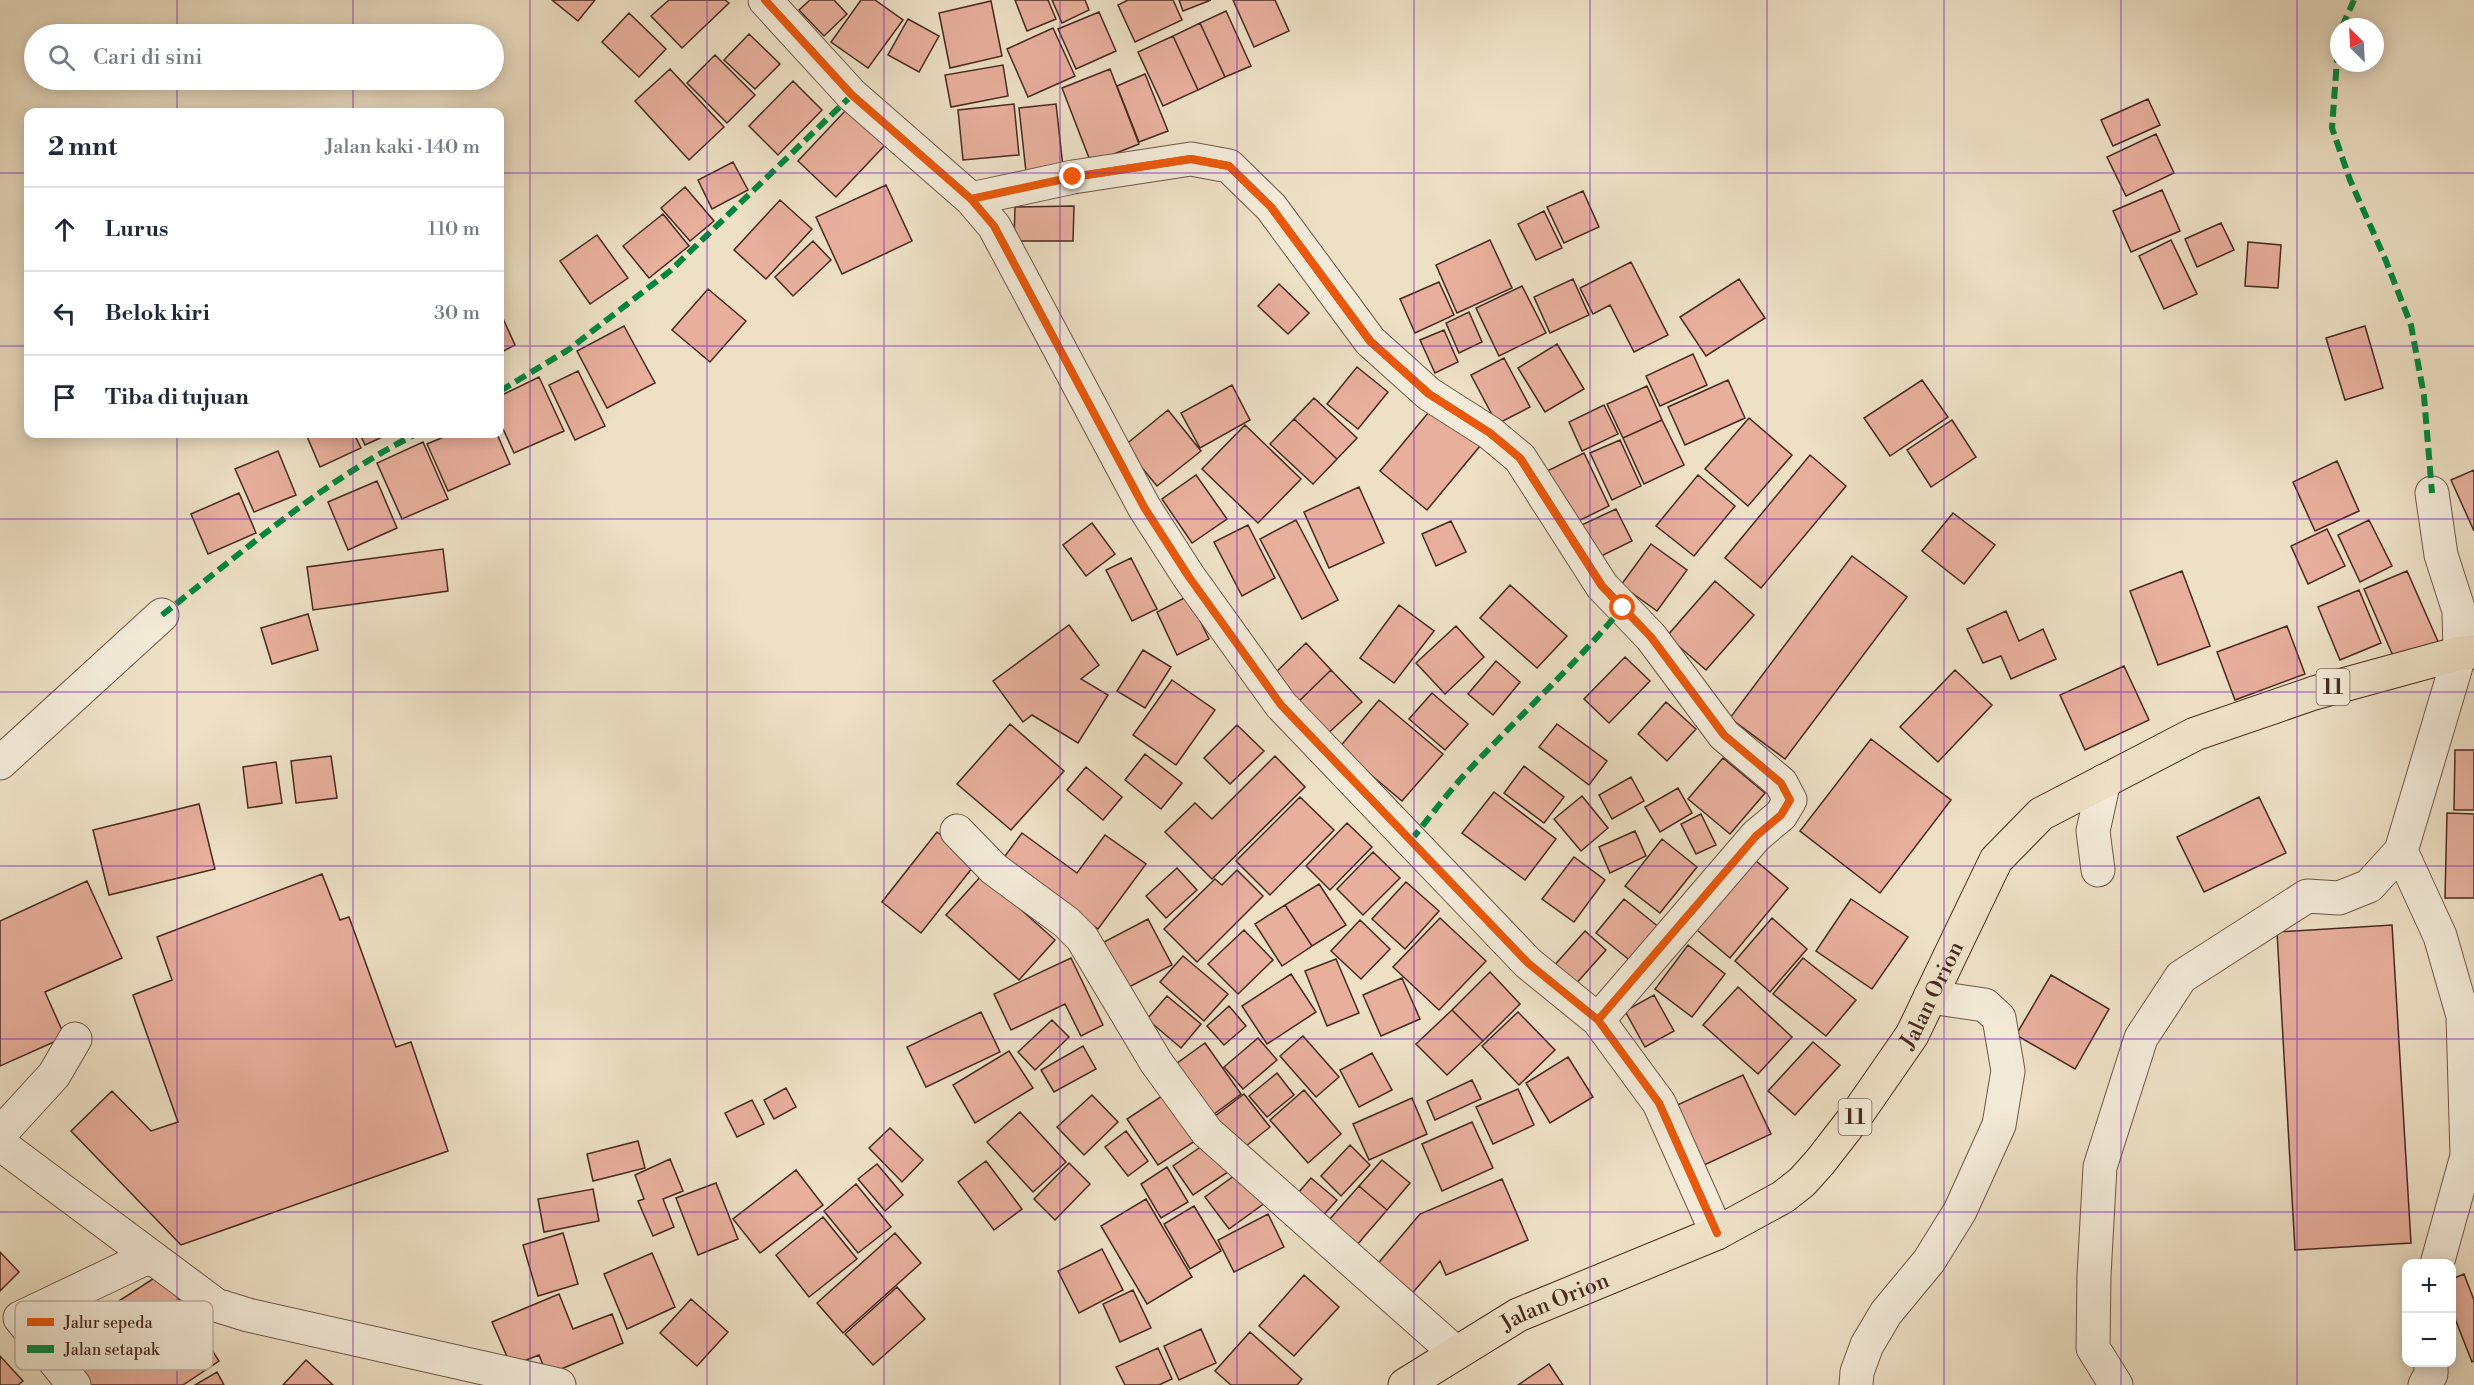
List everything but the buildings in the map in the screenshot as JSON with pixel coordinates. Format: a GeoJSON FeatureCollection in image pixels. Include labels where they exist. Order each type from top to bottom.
{"type":"FeatureCollection","features":[{"type":"Feature","properties":{"kind":"highway","name":"Jalan Orion"},"geometry":{"type":"LineString","coordinates":[[1405,1385],[1518,1315],[1717,1233],[1783,1197],[1802,1182],[1821,1162],[1858,1113],[1912,1035],[1996,860],[2041,814],[2195,734],[2314,693],[2467,652]]}},
{"type":"Feature","properties":{"kind":"street"},"geometry":{"type":"LineString","coordinates":[[765,0],[852,94],[971,199],[994,226],[1144,507],[1189,577],[1281,705],[1528,963],[1598,1020],[1659,1103],[1717,1233]]}},
{"type":"Feature","properties":{"kind":"street"},"geometry":{"type":"LineString","coordinates":[[971,199],[1073,177],[1191,159],[1229,166],[1271,207],[1370,341],[1429,394],[1490,433],[1520,458],[1602,586],[1651,637],[1724,735],[1781,783],[1790,800],[1781,815],[1756,836],[1598,1020]]}},
{"type":"Feature","properties":{"kind":"street"},"geometry":{"type":"LineString","coordinates":[[2115,1385],[2093,1348],[2094,1275],[2100,1167],[2141,1038],[2181,977],[2307,896],[2339,898],[2369,886],[2401,851],[2467,652],[2459,611],[2441,555],[2432,493]]}},
{"type":"Feature","properties":{"kind":"street"},"geometry":{"type":"LineString","coordinates":[[0,763],[162,615]]}},
{"type":"Feature","properties":{"kind":"street"},"geometry":{"type":"LineString","coordinates":[[2098,870],[2093,831],[2104,781]]}},
{"type":"Feature","properties":{"kind":"street"},"geometry":{"type":"LineString","coordinates":[[957,831],[994,869],[1066,922],[1082,938],[1156,1062],[1207,1132],[1456,1353]]}},
{"type":"Feature","properties":{"kind":"street"},"geometry":{"type":"LineString","coordinates":[[2401,851],[2440,936],[2463,1016],[2467,1156],[2438,1259]]}},
{"type":"Feature","properties":{"kind":"street"},"geometry":{"type":"LineString","coordinates":[[1856,1385],[1857,1372],[1867,1345],[1886,1313],[1929,1261],[1960,1211],[1999,1125],[2008,1071],[1999,1018],[1985,1005],[1930,997]]}},
{"type":"Feature","properties":{"kind":"street"},"geometry":{"type":"LineString","coordinates":[[0,1134],[54,1075],[75,1039]]}},
{"type":"Feature","properties":{"kind":"street"},"geometry":{"type":"LineString","coordinates":[[0,1144],[211,1301]]}},
{"type":"Feature","properties":{"kind":"street"},"geometry":{"type":"LineString","coordinates":[[56,1301],[150,1256]]}},
{"type":"Feature","properties":{"kind":"street"},"geometry":{"type":"LineString","coordinates":[[213,1303],[259,1318],[559,1385]]}},
{"type":"Feature","properties":{"kind":"street"},"geometry":{"type":"LineString","coordinates":[[2425,1385],[2431,1374],[2431,1367]]}},
{"type":"Feature","properties":{"kind":"street"},"geometry":{"type":"LineString","coordinates":[[62,1370],[74,1385]]}},
{"type":"Feature","properties":{"kind":"marked path"},"geometry":{"type":"LineString","coordinates":[[2346,18],[2354,0]]}},
{"type":"Feature","properties":{"kind":"marked path"},"geometry":{"type":"LineString","coordinates":[[2336,72],[2332,128],[2350,180],[2411,325],[2424,396],[2432,493]]}},
{"type":"Feature","properties":{"kind":"marked path"},"geometry":{"type":"LineString","coordinates":[[504,389],[568,350],[670,271],[852,95]]}},
{"type":"Feature","properties":{"kind":"marked path"},"geometry":{"type":"LineString","coordinates":[[162,615],[316,495],[409,438]]}},
{"type":"Feature","properties":{"kind":"marked path"},"geometry":{"type":"LineString","coordinates":[[1411,840],[1461,778],[1586,649],[1623,607]]}},
{"type":"Feature","properties":{"kind":"cycle path"},"geometry":{"type":"LineString","coordinates":[[765,0],[852,95],[971,199],[994,226],[1144,507],[1189,577],[1281,705],[1528,963],[1598,1020],[1659,1103],[1717,1233]]}},
{"type":"Feature","properties":{"kind":"cycle path"},"geometry":{"type":"LineString","coordinates":[[971,199],[1073,177],[1191,159],[1229,166],[1271,207],[1370,341],[1429,394],[1490,433],[1520,458],[1602,586],[1651,637],[1724,735],[1781,783],[1790,800],[1781,815],[1756,836],[1598,1020]]}},
{"type":"Feature","properties":{"kind":"route"},"geometry":{"type":"LineString","coordinates":[[1073,177],[1191,159],[1229,166],[1271,207],[1370,341],[1429,394],[1490,433],[1520,458],[1602,586],[1623,608]]}}]}
